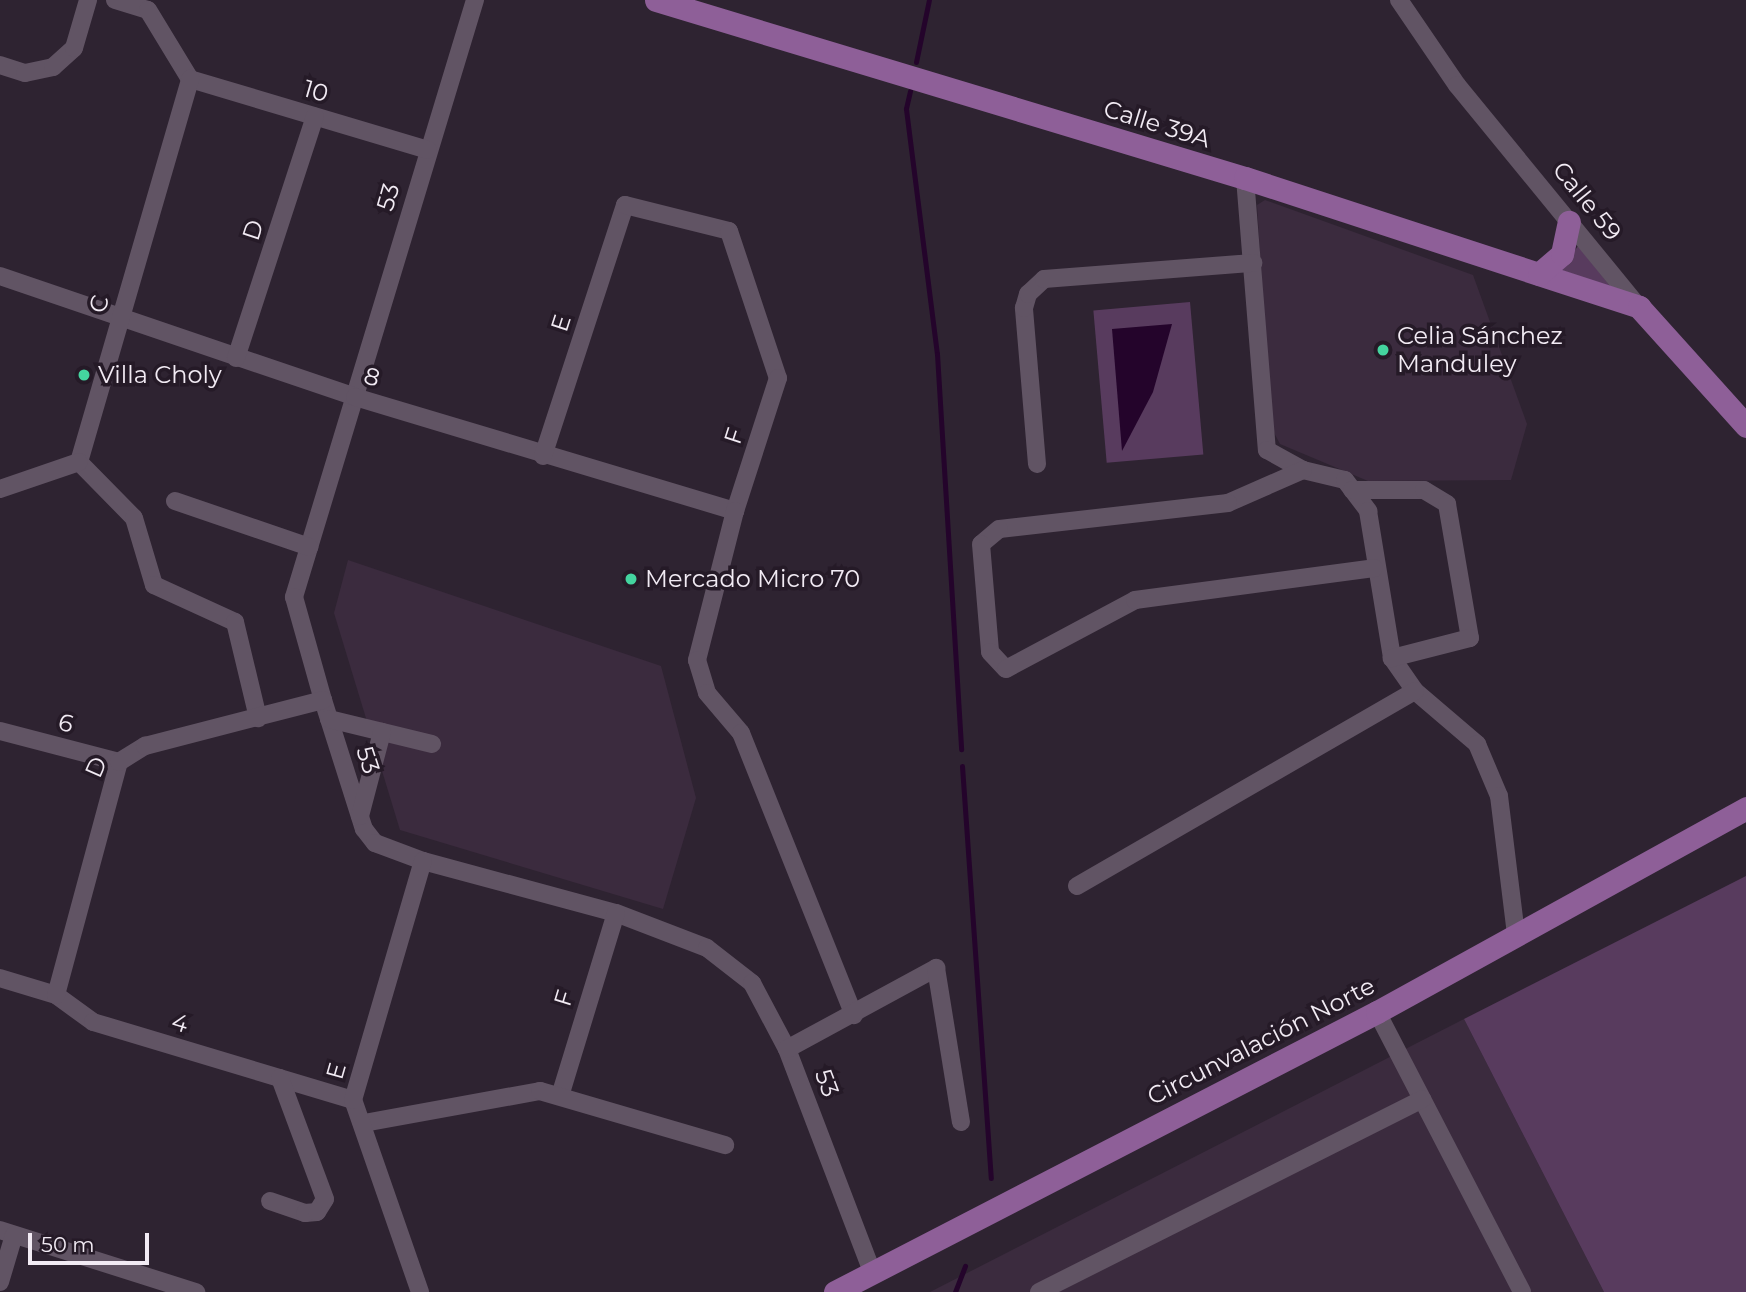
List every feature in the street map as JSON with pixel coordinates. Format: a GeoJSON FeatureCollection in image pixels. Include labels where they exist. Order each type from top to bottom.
{"type":"FeatureCollection","features":[{"type":"Feature","properties":{"kind":"main road","name":"Calle 39A"},"geometry":{"type":"LineString","coordinates":[[656,0],[1245,178],[1639,307]]}},
{"type":"Feature","properties":{"kind":"main road"},"geometry":{"type":"LineString","coordinates":[[1539,274],[1562,254],[1569,222]]}},
{"type":"Feature","properties":{"kind":"main road","name":"Calle 59"},"geometry":{"type":"LineString","coordinates":[[1639,307],[1746,426]]}},
{"type":"Feature","properties":{"kind":"main road","name":"Circunvalación Norte"},"geometry":{"type":"LineString","coordinates":[[835,1292],[1377,1012],[1746,808]]}},
{"type":"Feature","properties":{"kind":"main road","name":"Circunvalación Norte"},"geometry":{"type":"LineString","coordinates":[[1708,831],[1746,817]]}},
{"type":"Feature","properties":{"kind":"street"},"geometry":{"type":"LineString","coordinates":[[0,65],[25,73],[53,67],[74,48],[88,0]]}},
{"type":"Feature","properties":{"kind":"street"},"geometry":{"type":"LineString","coordinates":[[114,0],[148,10],[190,79]]}},
{"type":"Feature","properties":{"kind":"street","name":"53"},"geometry":{"type":"LineString","coordinates":[[475,0],[294,597],[323,700],[360,816],[375,843],[423,861],[616,914],[706,948],[752,983],[788,1049],[872,1272]]}},
{"type":"Feature","properties":{"kind":"street","name":"Calle 59"},"geometry":{"type":"LineString","coordinates":[[1399,0],[1457,85],[1639,307]]}},
{"type":"Feature","properties":{"kind":"street","name":"10"},"geometry":{"type":"LineString","coordinates":[[190,79],[428,150]]}},
{"type":"Feature","properties":{"kind":"street","name":"C"},"geometry":{"type":"LineString","coordinates":[[79,462],[190,79]]}},
{"type":"Feature","properties":{"kind":"street","name":"D"},"geometry":{"type":"LineString","coordinates":[[236,358],[316,117]]}},
{"type":"Feature","properties":{"kind":"street"},"geometry":{"type":"LineString","coordinates":[[1245,178],[1267,450],[1303,470],[1345,481],[1368,511],[1374,568],[1392,658],[1415,691],[1477,744],[1499,796],[1516,934]]}},
{"type":"Feature","properties":{"kind":"street","name":"F"},"geometry":{"type":"LineString","coordinates":[[625,205],[729,231],[778,378],[735,511],[697,660],[707,693],[741,733],[854,1015]]}},
{"type":"Feature","properties":{"kind":"street","name":"E"},"geometry":{"type":"LineString","coordinates":[[543,456],[625,205]]}},
{"type":"Feature","properties":{"kind":"street"},"geometry":{"type":"LineString","coordinates":[[1037,464],[1024,308],[1028,294],[1044,279],[1253,263]]}},
{"type":"Feature","properties":{"kind":"street","name":"8"},"geometry":{"type":"LineString","coordinates":[[0,276],[120,320],[355,397],[543,456],[735,511]]}},
{"type":"Feature","properties":{"kind":"street"},"geometry":{"type":"LineString","coordinates":[[0,489],[79,462],[134,518],[154,585],[235,622],[258,718]]}},
{"type":"Feature","properties":{"kind":"street"},"geometry":{"type":"LineString","coordinates":[[1303,470],[1228,503],[999,528],[981,544],[990,652],[1006,669],[1135,600],[1374,568]]}},
{"type":"Feature","properties":{"kind":"street"},"geometry":{"type":"LineString","coordinates":[[1352,490],[1424,490],[1447,504],[1470,638],[1392,658]]}},
{"type":"Feature","properties":{"kind":"street"},"geometry":{"type":"LineString","coordinates":[[175,501],[309,547]]}},
{"type":"Feature","properties":{"kind":"street"},"geometry":{"type":"LineString","coordinates":[[1077,886],[1415,691]]}},
{"type":"Feature","properties":{"kind":"street","name":"D"},"geometry":{"type":"LineString","coordinates":[[56,995],[119,762],[145,746],[323,700]]}},
{"type":"Feature","properties":{"kind":"street"},"geometry":{"type":"LineString","coordinates":[[329,719],[432,744]]}},
{"type":"Feature","properties":{"kind":"street","name":"6"},"geometry":{"type":"LineString","coordinates":[[0,731],[119,762]]}},
{"type":"Feature","properties":{"kind":"street"},"geometry":{"type":"LineString","coordinates":[[360,816],[382,732]]}},
{"type":"Feature","properties":{"kind":"street","name":"E"},"geometry":{"type":"LineString","coordinates":[[414,1290],[364,1123],[353,1100],[423,861]]}},
{"type":"Feature","properties":{"kind":"street","name":"F"},"geometry":{"type":"LineString","coordinates":[[560,1096],[616,914]]}},
{"type":"Feature","properties":{"kind":"street"},"geometry":{"type":"LineString","coordinates":[[788,1049],[936,968],[961,1122]]}},
{"type":"Feature","properties":{"kind":"street","name":"4"},"geometry":{"type":"LineString","coordinates":[[0,978],[56,995],[93,1022],[353,1100]]}},
{"type":"Feature","properties":{"kind":"street"},"geometry":{"type":"LineString","coordinates":[[1377,1012],[1522,1292]]}},
{"type":"Feature","properties":{"kind":"street"},"geometry":{"type":"LineString","coordinates":[[270,1201],[305,1213],[317,1212],[325,1199],[280,1079]]}},
{"type":"Feature","properties":{"kind":"street"},"geometry":{"type":"LineString","coordinates":[[364,1123],[540,1091],[726,1145]]}},
{"type":"Feature","properties":{"kind":"street"},"geometry":{"type":"LineString","coordinates":[[1039,1292],[1422,1099]]}},
{"type":"Feature","properties":{"kind":"street"},"geometry":{"type":"LineString","coordinates":[[0,1282],[7,1232],[196,1292]]}},
{"type":"Feature","properties":{"kind":"shaded area","name":"Celia Sánchez Manduley"},"geometry":{"type":"Polygon","coordinates":[[[1265,200],[1473,275],[1527,424],[1511,480],[1368,481],[1280,444],[1271,427],[1257,205],[1265,200]]]}},
{"type":"Feature","properties":{"kind":"shaded area"},"geometry":{"type":"Polygon","coordinates":[[[1578,246],[1611,287],[1561,270],[1578,246]]]}},
{"type":"Feature","properties":{"kind":"shaded area"},"geometry":{"type":"Polygon","coordinates":[[[1190,302],[1203,454],[1107,463],[1093,310],[1190,302]]]}},
{"type":"Feature","properties":{"kind":"shaded area"},"geometry":{"type":"Polygon","coordinates":[[[1172,324],[1153,392],[1122,451],[1112,329],[1172,324]]]}},
{"type":"Feature","properties":{"kind":"shaded area"},"geometry":{"type":"Polygon","coordinates":[[[348,560],[661,666],[696,798],[663,909],[400,830],[334,613],[348,560]]]}},
{"type":"Feature","properties":{"kind":"shaded area"},"geometry":{"type":"Polygon","coordinates":[[[1746,876],[1746,1292],[1604,1292],[1464,1019],[1746,876]]]}},
{"type":"Feature","properties":{"kind":"shaded area"},"geometry":{"type":"Polygon","coordinates":[[[1464,1019],[1604,1292],[930,1292],[1464,1019]]]}},
{"type":"Feature","properties":{"kind":"waterway"},"geometry":{"type":"LineString","coordinates":[[916,62],[929,0]]}},
{"type":"Feature","properties":{"kind":"waterway"},"geometry":{"type":"LineString","coordinates":[[910,91],[906,109],[937,354],[961,749]]}},
{"type":"Feature","properties":{"kind":"waterway"},"geometry":{"type":"LineString","coordinates":[[962,766],[991,1178]]}},
{"type":"Feature","properties":{"kind":"waterway"},"geometry":{"type":"LineString","coordinates":[[955,1292],[965,1266]]}},
{"type":"Feature","properties":{"kind":"place","name":"Celia Sánchez Manduley"},"geometry":{"type":"Point","coordinates":[1383,350]}},
{"type":"Feature","properties":{"kind":"place","name":"Villa Choly"},"geometry":{"type":"Point","coordinates":[84,375]}},
{"type":"Feature","properties":{"kind":"place","name":"Mercado Micro 70"},"geometry":{"type":"Point","coordinates":[631,579]}}]}
